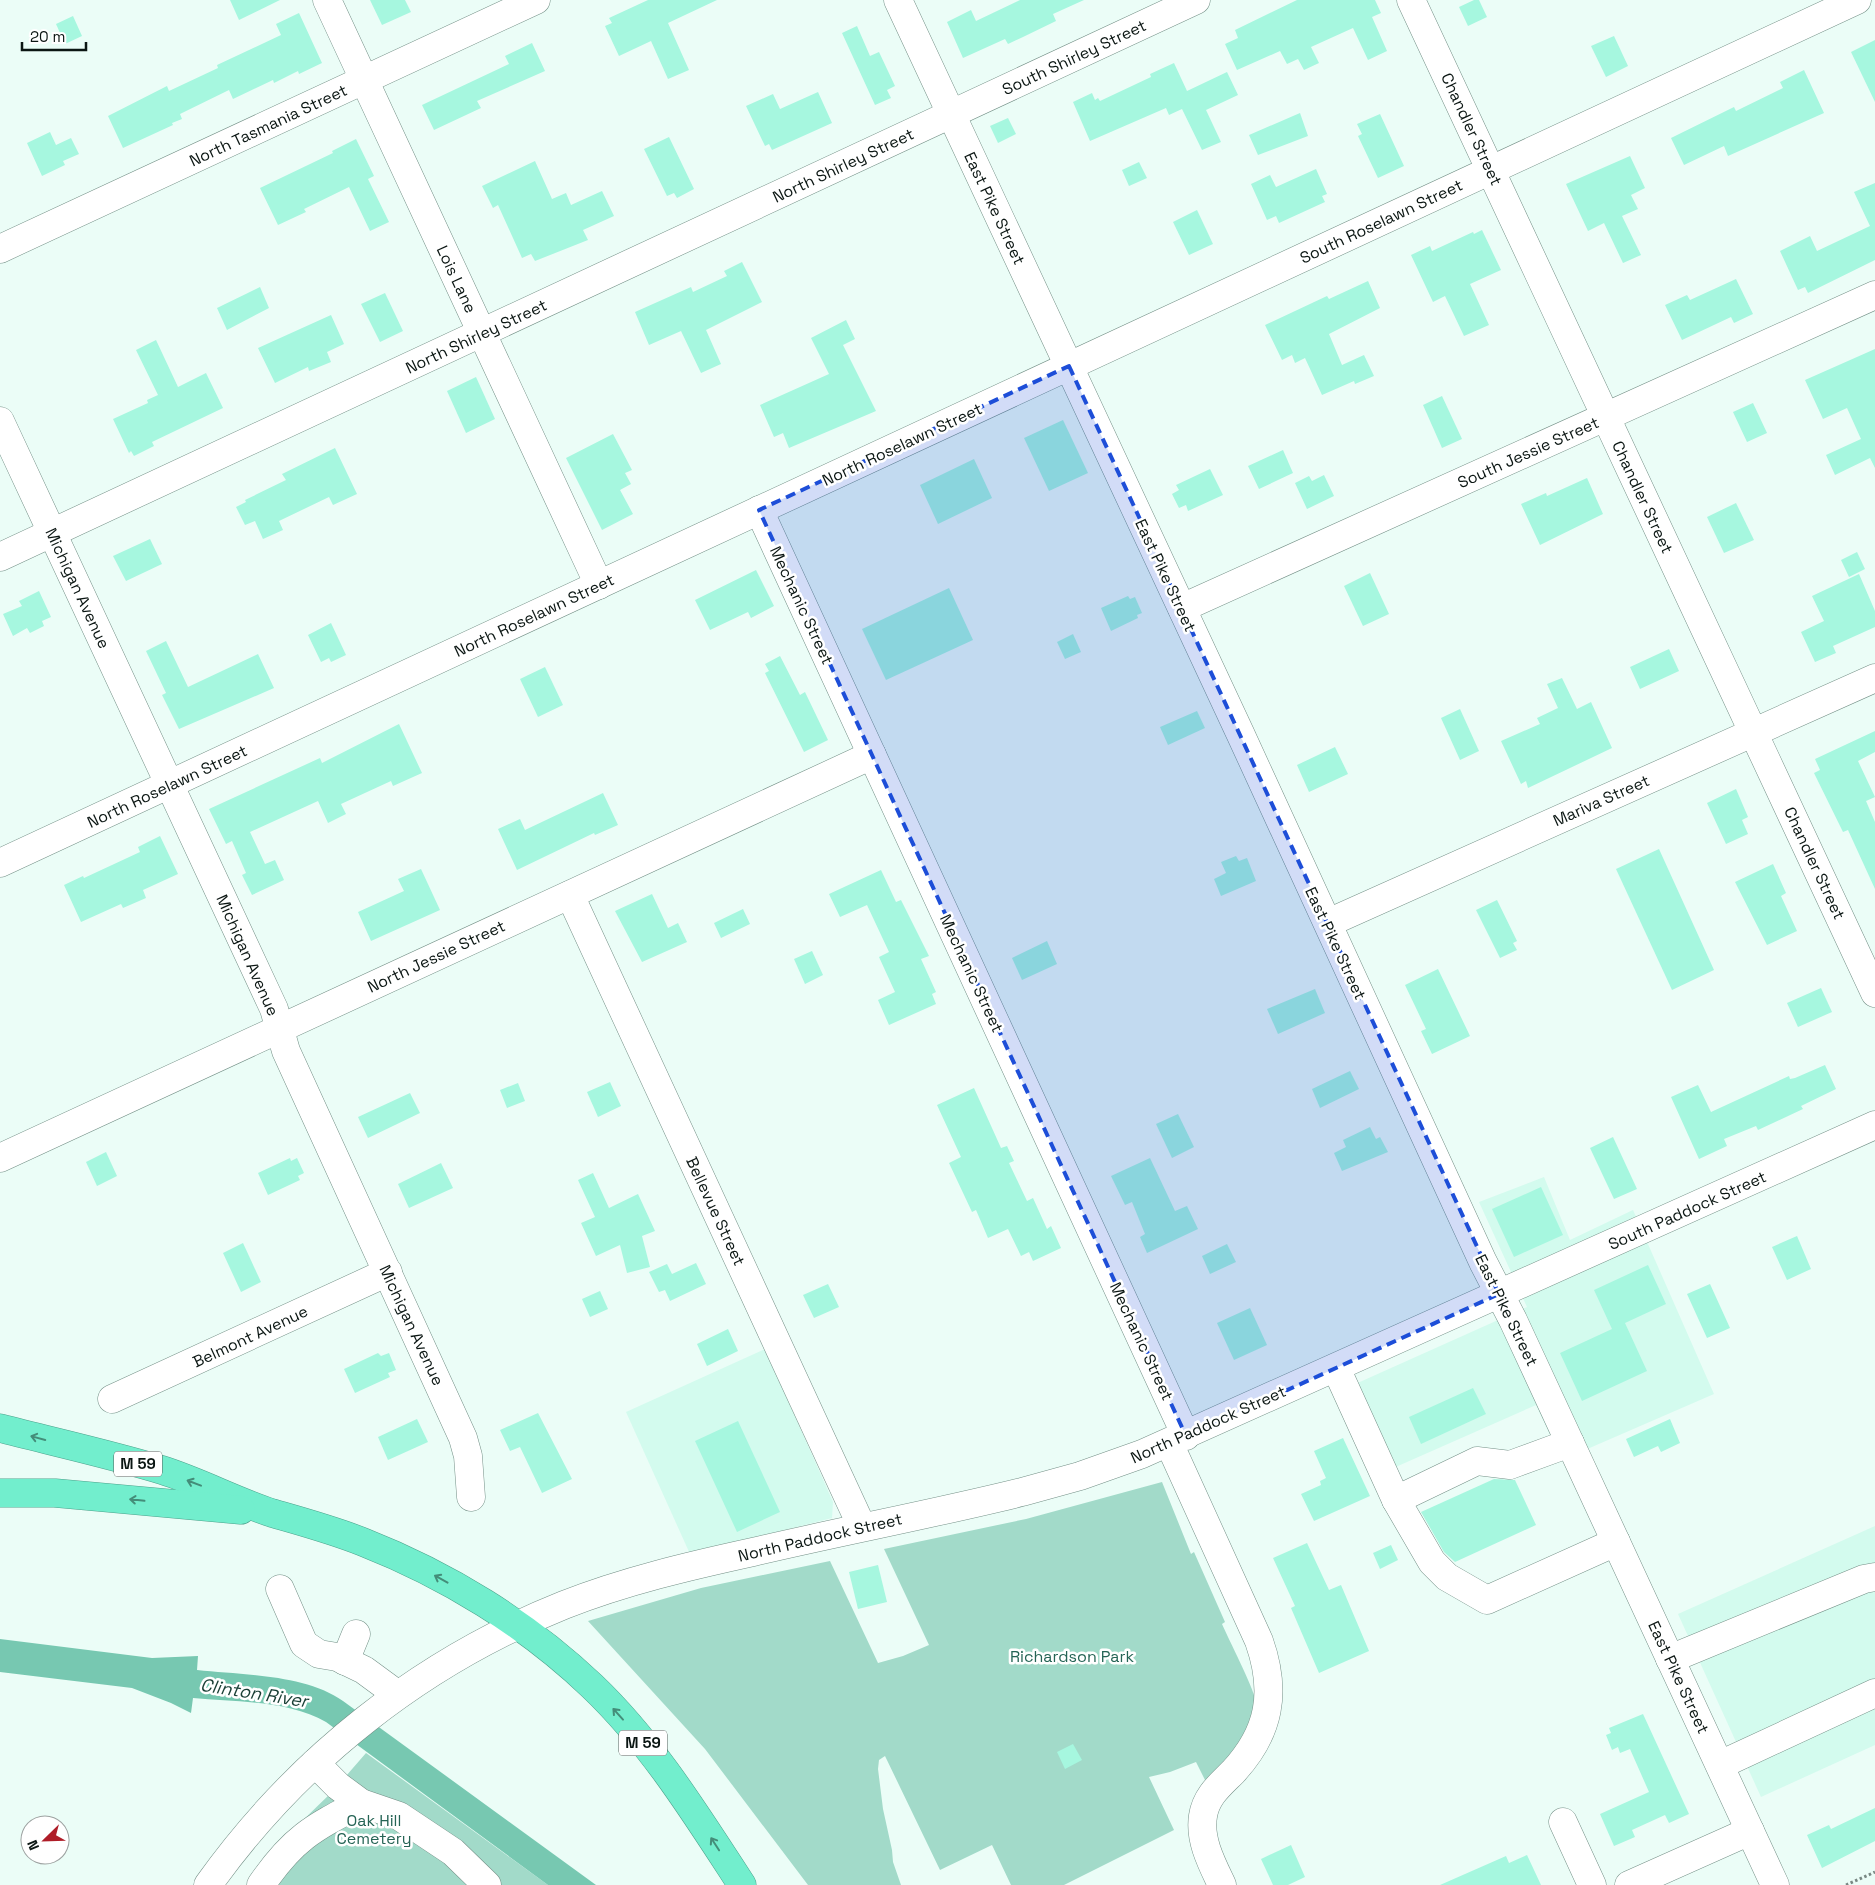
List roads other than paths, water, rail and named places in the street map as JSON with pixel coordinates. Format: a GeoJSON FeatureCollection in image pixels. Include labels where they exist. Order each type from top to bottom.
{"type":"FeatureCollection","features":[{"type":"Feature","properties":{"kind":"highway","name":"M 59"},"geometry":{"type":"LineString","coordinates":[[0,1428],[163,1470],[272,1513],[327,1528],[395,1555],[458,1588],[517,1625],[582,1677],[628,1726],[697,1816],[742,1885]]}},
{"type":"Feature","properties":{"kind":"highway"},"geometry":{"type":"LineString","coordinates":[[0,1493],[99,1496],[272,1513]]}},
{"type":"Feature","properties":{"kind":"street","name":"Lois Lane"},"geometry":{"type":"LineString","coordinates":[[327,0],[599,585]]}},
{"type":"Feature","properties":{"kind":"street","name":"North Tasmania Street"},"geometry":{"type":"LineString","coordinates":[[0,249],[536,0]]}},
{"type":"Feature","properties":{"kind":"street","name":"East Pike Street"},"geometry":{"type":"LineString","coordinates":[[898,0],[1775,1885]]}},
{"type":"Feature","properties":{"kind":"street","name":"South Shirley Street"},"geometry":{"type":"LineString","coordinates":[[951,114],[1196,0]]}},
{"type":"Feature","properties":{"kind":"street","name":"Chandler Street"},"geometry":{"type":"LineString","coordinates":[[1411,0],[1875,992]]}},
{"type":"Feature","properties":{"kind":"street","name":"South Roselawn Street"},"geometry":{"type":"LineString","coordinates":[[1069,366],[1857,0]]}},
{"type":"Feature","properties":{"kind":"street","name":"North Shirley Street"},"geometry":{"type":"LineString","coordinates":[[0,557],[951,114]]}},
{"type":"Feature","properties":{"kind":"street","name":"South Jessie Street"},"geometry":{"type":"LineString","coordinates":[[1182,608],[1875,296]]}},
{"type":"Feature","properties":{"kind":"street","name":"North Roselawn Street"},"geometry":{"type":"LineString","coordinates":[[0,864],[1069,366]]}},
{"type":"Feature","properties":{"kind":"street","name":"Michigan Avenue"},"geometry":{"type":"LineString","coordinates":[[0,421],[274,1010],[286,1051],[463,1438],[468,1456],[471,1497]]}},
{"type":"Feature","properties":{"kind":"street","name":"Mechanic Street"},"geometry":{"type":"LineString","coordinates":[[759,510],[872,755],[1177,1439],[1259,1641],[1268,1674],[1267,1708],[1256,1741],[1244,1758],[1211,1795],[1203,1816],[1206,1848],[1222,1885]]}},
{"type":"Feature","properties":{"kind":"street","name":"Mariva Street"},"geometry":{"type":"LineString","coordinates":[[1328,923],[1875,678]]}},
{"type":"Feature","properties":{"kind":"street","name":"North Jessie Street"},"geometry":{"type":"LineString","coordinates":[[0,1158],[872,755]]}},
{"type":"Feature","properties":{"kind":"street","name":"Bellevue Street"},"geometry":{"type":"LineString","coordinates":[[570,895],[862,1527]]}},
{"type":"Feature","properties":{"kind":"street","name":"South Paddock Street"},"geometry":{"type":"LineString","coordinates":[[1499,1294],[1875,1125]]}},
{"type":"Feature","properties":{"kind":"street","name":"Belmont Avenue"},"geometry":{"type":"LineString","coordinates":[[112,1399],[388,1272]]}},
{"type":"Feature","properties":{"kind":"street","name":"North Paddock Street"},"geometry":{"type":"LineString","coordinates":[[208,1885],[260,1820],[323,1756],[389,1701],[442,1667],[517,1625],[574,1602],[657,1575],[1030,1490],[1106,1467],[1177,1439],[1499,1294]]}},
{"type":"Feature","properties":{"kind":"street"},"geometry":{"type":"LineString","coordinates":[[1336,1368],[1396,1500],[1432,1562],[1447,1577],[1487,1600],[1616,1542]]}},
{"type":"Feature","properties":{"kind":"street"},"geometry":{"type":"LineString","coordinates":[[1396,1500],[1477,1461],[1510,1465],[1570,1443]]}},
{"type":"Feature","properties":{"kind":"street"},"geometry":{"type":"LineString","coordinates":[[1670,1659],[1864,1579],[1875,1577]]}},
{"type":"Feature","properties":{"kind":"street"},"geometry":{"type":"LineString","coordinates":[[280,1589],[304,1644],[319,1654],[345,1661],[383,1682],[389,1701]]}},
{"type":"Feature","properties":{"kind":"street"},"geometry":{"type":"LineString","coordinates":[[345,1661],[356,1634]]}},
{"type":"Feature","properties":{"kind":"street"},"geometry":{"type":"LineString","coordinates":[[1720,1766],[1875,1693]]}},
{"type":"Feature","properties":{"kind":"street"},"geometry":{"type":"LineString","coordinates":[[323,1756],[338,1786],[361,1802],[390,1812],[416,1827],[453,1852],[487,1885]]}},
{"type":"Feature","properties":{"kind":"street"},"geometry":{"type":"LineString","coordinates":[[261,1885],[289,1848],[304,1834],[361,1802]]}},
{"type":"Feature","properties":{"kind":"street"},"geometry":{"type":"LineString","coordinates":[[1564,1822],[1592,1885]]}},
{"type":"Feature","properties":{"kind":"street"},"geometry":{"type":"LineString","coordinates":[[1629,1885],[1750,1831]]}},
{"type":"Feature","properties":{"kind":"water","name":"Clinton River"},"geometry":{"type":"Polygon","coordinates":[[[0,1639],[152,1658],[198,1656],[197,1670],[273,1677],[310,1685],[328,1692],[596,1885],[548,1885],[326,1722],[311,1715],[261,1703],[193,1698],[191,1713],[132,1688],[0,1672],[0,1639]]]}},
{"type":"Feature","properties":{"kind":"park label","name":"Richardson Park"},"geometry":{"type":"Point","coordinates":[1072,1656]}},
{"type":"Feature","properties":{"kind":"park label","name":"Oak Hill Cemetery"},"geometry":{"type":"Point","coordinates":[374,1829]}}]}
